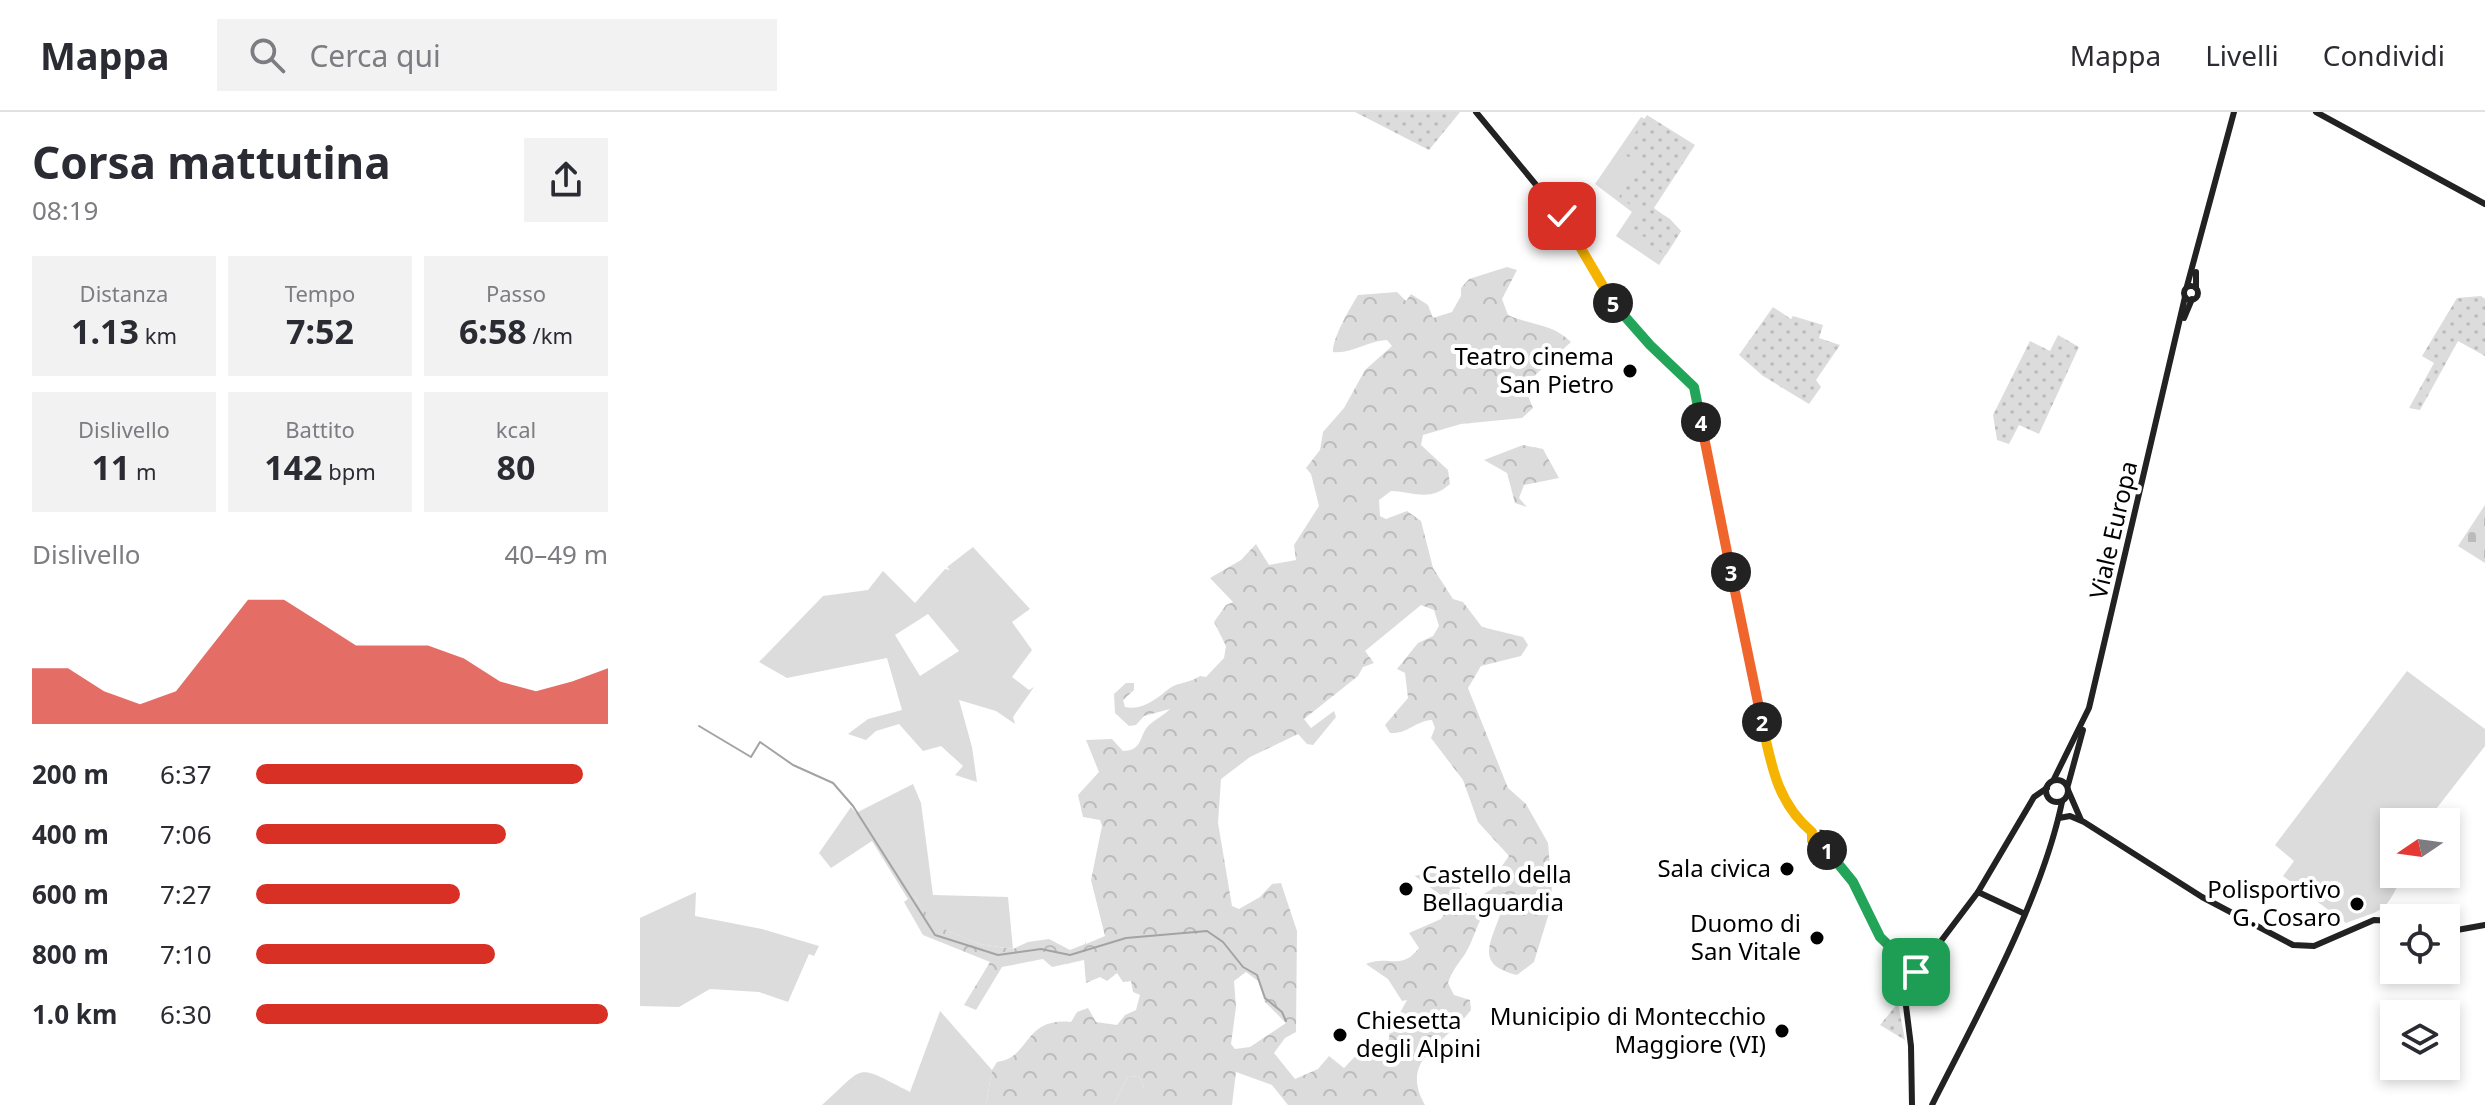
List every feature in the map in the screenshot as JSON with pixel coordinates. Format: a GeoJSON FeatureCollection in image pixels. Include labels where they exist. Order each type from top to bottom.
{"type":"FeatureCollection","features":[{"type":"Feature","properties":{"kind":"street"},"geometry":{"type":"LineString","coordinates":[[1476,112],[1570,226],[1615,305],[1694,387],[1772,773],[1784,800],[1812,832],[1811,838],[1830,852],[1853,882],[1880,937],[1916,972]]}},
{"type":"Feature","properties":{"kind":"street"},"geometry":{"type":"LineString","coordinates":[[2201,243],[2197,295],[2189,298],[2187,286],[2234,112]]}},
{"type":"Feature","properties":{"kind":"street"},"geometry":{"type":"LineString","coordinates":[[2316,112],[2485,204]]}},
{"type":"Feature","properties":{"kind":"street"},"geometry":{"type":"LineString","coordinates":[[2187,286],[2196,288]]}},
{"type":"Feature","properties":{"kind":"street","name":"Viale Europa"},"geometry":{"type":"LineString","coordinates":[[1932,1105],[2008,947],[2058,821],[2189,298]]}},
{"type":"Feature","properties":{"kind":"street","name":"Viale Europa"},"geometry":{"type":"LineString","coordinates":[[1912,1105],[1911,1046],[1902,994],[1978,892],[2034,797],[2054,779],[2084,722]]}},
{"type":"Feature","properties":{"kind":"street"},"geometry":{"type":"LineString","coordinates":[[2054,779],[2068,788],[2084,822]]}},
{"type":"Feature","properties":{"kind":"street"},"geometry":{"type":"LineString","coordinates":[[2047,788],[2058,821],[2070,816],[2084,822],[2202,897],[2293,945],[2314,946],[2357,926],[2380,920]]}},
{"type":"Feature","properties":{"kind":"street"},"geometry":{"type":"LineString","coordinates":[[2028,810],[2035,802],[2063,802],[2076,806]]}},
{"type":"Feature","properties":{"kind":"street","name":"Viale Europa"},"geometry":{"type":"LineString","coordinates":[[2008,947],[2035,884]]}},
{"type":"Feature","properties":{"kind":"street"},"geometry":{"type":"LineString","coordinates":[[1978,892],[2023,913]]}},
{"type":"Feature","properties":{"kind":"street"},"geometry":{"type":"LineString","coordinates":[[2460,929],[2485,925]]}},
{"type":"Feature","properties":{"kind":"green space"},"geometry":{"type":"Polygon","coordinates":[[[1355,112],[1460,112],[1429,150],[1355,112]]]}},
{"type":"Feature","properties":{"kind":"green space"},"geometry":{"type":"Polygon","coordinates":[[[1647,115],[1695,145],[1654,208],[1681,231],[1666,255],[1643,243],[1646,238],[1625,230],[1639,211],[1619,197],[1640,164],[1622,153],[1647,115]]]}},
{"type":"Feature","properties":{"kind":"green space"},"geometry":{"type":"Polygon","coordinates":[[[1641,117],[1659,126],[1650,206],[1670,219],[1681,231],[1659,265],[1616,236],[1632,212],[1595,184],[1641,117]]]}},
{"type":"Feature","properties":{"kind":"green space"},"geometry":{"type":"Polygon","coordinates":[[[1507,267],[1517,270],[1502,299],[1508,315],[1549,328],[1571,342],[1532,378],[1526,391],[1533,408],[1522,418],[1461,424],[1423,435],[1421,445],[1448,470],[1450,484],[1436,493],[1422,495],[1391,491],[1379,500],[1380,516],[1386,519],[1407,511],[1421,521],[1433,568],[1453,599],[1463,602],[1482,627],[1523,637],[1528,645],[1521,656],[1481,666],[1468,688],[1508,788],[1526,804],[1548,843],[1552,892],[1534,962],[1517,975],[1495,965],[1489,952],[1500,915],[1496,907],[1489,907],[1448,983],[1454,995],[1470,1000],[1471,1010],[1428,1053],[1417,1075],[1418,1089],[1425,1105],[1288,1105],[1272,1085],[1236,1072],[1232,1105],[1144,1105],[1144,1088],[1139,1076],[1128,1077],[1113,1105],[986,1105],[992,1070],[997,1062],[1016,1053],[1035,1031],[1055,1022],[1071,1022],[1077,1012],[1088,1008],[1096,1022],[1117,1025],[1125,1015],[1136,1010],[1140,995],[1133,992],[1131,981],[1123,982],[1117,973],[1107,981],[1100,977],[1086,983],[1084,960],[1052,967],[1043,959],[1002,967],[976,1010],[964,1005],[990,962],[923,935],[904,902],[913,895],[935,925],[979,944],[1013,949],[1028,942],[1049,939],[1070,950],[1086,941],[1086,944],[1105,936],[1091,880],[1102,826],[1100,820],[1083,817],[1078,795],[1099,772],[1086,740],[1112,739],[1123,751],[1134,748],[1149,725],[1170,709],[1144,716],[1136,725],[1129,726],[1115,713],[1114,694],[1126,683],[1134,683],[1134,690],[1123,700],[1125,707],[1138,707],[1173,686],[1200,676],[1206,677],[1224,658],[1226,646],[1214,622],[1226,605],[1233,602],[1210,578],[1241,560],[1256,544],[1269,565],[1296,560],[1294,545],[1319,506],[1311,474],[1306,468],[1320,450],[1323,432],[1344,408],[1365,370],[1392,346],[1387,340],[1333,352],[1338,332],[1358,295],[1397,292],[1406,301],[1411,294],[1428,305],[1433,318],[1452,312],[1461,296],[1461,288],[1469,279],[1507,267]],[[1421,605],[1365,651],[1374,663],[1363,667],[1358,676],[1304,719],[1311,728],[1334,711],[1336,717],[1313,745],[1307,744],[1298,734],[1250,757],[1221,779],[1218,823],[1232,906],[1239,909],[1260,897],[1272,884],[1281,883],[1297,931],[1296,1032],[1285,1038],[1274,1053],[1295,1079],[1318,1069],[1329,1056],[1344,1068],[1365,1046],[1375,1044],[1387,1051],[1390,1031],[1407,1000],[1402,1001],[1388,979],[1366,964],[1400,961],[1412,955],[1419,948],[1409,933],[1441,919],[1451,903],[1415,876],[1441,874],[1474,900],[1492,889],[1497,873],[1509,856],[1478,822],[1463,780],[1431,738],[1435,728],[1432,720],[1396,733],[1390,733],[1385,725],[1408,698],[1405,673],[1397,669],[1418,643],[1433,636],[1439,626],[1434,610],[1421,605]],[[1246,972],[1234,981],[1236,1007],[1231,1044],[1235,1049],[1250,1047],[1286,1023],[1265,1002],[1258,981],[1246,972]]]}},
{"type":"Feature","properties":{"kind":"green space"},"geometry":{"type":"Polygon","coordinates":[[[2481,296],[2485,299],[2485,356],[2458,341],[2420,410],[2409,408],[2434,363],[2422,356],[2457,298],[2481,296]]]}},
{"type":"Feature","properties":{"kind":"green space"},"geometry":{"type":"Polygon","coordinates":[[[1773,307],[1791,319],[1793,316],[1823,325],[1819,338],[1840,345],[1816,380],[1821,387],[1809,404],[1763,376],[1739,355],[1773,307]]]}},
{"type":"Feature","properties":{"kind":"green space"},"geometry":{"type":"Polygon","coordinates":[[[2058,335],[2079,347],[2039,434],[2019,425],[2009,444],[1997,440],[1993,415],[2030,341],[2050,351],[2058,335]]]}},
{"type":"Feature","properties":{"kind":"green space"},"geometry":{"type":"Polygon","coordinates":[[[1523,445],[1543,449],[1559,478],[1524,485],[1519,498],[1527,507],[1515,503],[1507,473],[1484,460],[1523,445]]]}},
{"type":"Feature","properties":{"kind":"green space"},"geometry":{"type":"Polygon","coordinates":[[[2485,505],[2485,563],[2458,546],[2485,505]]]}},
{"type":"Feature","properties":{"kind":"green space"},"geometry":{"type":"Polygon","coordinates":[[[973,547],[1030,609],[1012,622],[1032,650],[1012,677],[1029,690],[1034,687],[1013,717],[1015,724],[996,711],[959,700],[972,747],[977,782],[955,775],[963,766],[941,746],[923,751],[899,724],[876,731],[866,740],[848,734],[868,719],[902,710],[887,658],[787,678],[759,662],[823,596],[868,590],[883,571],[915,603],[945,569],[950,570],[947,567],[973,547]],[[928,614],[895,635],[920,676],[959,651],[928,614]]]}},
{"type":"Feature","properties":{"kind":"green space"},"geometry":{"type":"Polygon","coordinates":[[[2407,671],[2485,729],[2485,746],[2437,808],[2380,808],[2380,888],[2396,888],[2386,904],[2380,904],[2380,909],[2346,923],[2283,876],[2294,861],[2275,845],[2407,671]]]}},
{"type":"Feature","properties":{"kind":"green space"},"geometry":{"type":"Polygon","coordinates":[[[913,784],[921,803],[933,895],[1008,897],[1013,949],[979,944],[934,925],[914,896],[908,899],[872,841],[831,868],[819,853],[851,807],[856,813],[913,784]]]}},
{"type":"Feature","properties":{"kind":"green space"},"geometry":{"type":"Polygon","coordinates":[[[696,892],[695,916],[762,929],[819,946],[814,956],[809,954],[788,1002],[759,992],[710,989],[679,1007],[640,1006],[640,918],[696,892]]]}},
{"type":"Feature","properties":{"kind":"green space"},"geometry":{"type":"Polygon","coordinates":[[[1898,1003],[1905,1040],[1880,1025],[1898,1003]]]}},
{"type":"Feature","properties":{"kind":"green space"},"geometry":{"type":"Polygon","coordinates":[[[940,1011],[992,1070],[986,1105],[822,1105],[862,1073],[879,1076],[910,1092],[940,1011]]]}},
{"type":"Feature","properties":{"kind":"green space"},"geometry":{"type":"Polygon","coordinates":[[[1139,1076],[1144,1088],[1144,1105],[1113,1105],[1128,1077],[1139,1076]]]}},
{"type":"Feature","properties":{"kind":"waterway"},"geometry":{"type":"LineString","coordinates":[[699,726],[751,757],[760,742],[793,765],[833,783],[853,806],[935,935],[998,955],[1041,949],[1070,955],[1126,938],[1207,931],[1223,942],[1243,967],[1257,975],[1265,998],[1282,1012],[1286,1021]]}},
{"type":"Feature","properties":{"kind":"place","name":"Teatro cinema San Pietro"},"geometry":{"type":"Point","coordinates":[1630,371]}},
{"type":"Feature","properties":{"kind":"place","name":"Sala civica"},"geometry":{"type":"Point","coordinates":[1787,869]}},
{"type":"Feature","properties":{"kind":"place","name":"Castello della Bellaguardia"},"geometry":{"type":"Point","coordinates":[1406,889]}},
{"type":"Feature","properties":{"kind":"place","name":"Polisportivo G. Cosaro"},"geometry":{"type":"Point","coordinates":[2357,904]}},
{"type":"Feature","properties":{"kind":"place","name":"Duomo di San Vitale"},"geometry":{"type":"Point","coordinates":[1817,938]}},
{"type":"Feature","properties":{"kind":"place","name":"Municipio di Montecchio Maggiore (VI)"},"geometry":{"type":"Point","coordinates":[1782,1031]}},
{"type":"Feature","properties":{"kind":"place","name":"Chiesetta degli Alpini"},"geometry":{"type":"Point","coordinates":[1340,1035]}},
{"type":"Feature","properties":{"kind":"route"},"geometry":{"type":"LineString","coordinates":[[1562,216],[1615,305],[1650,345],[1694,387],[1772,773],[1784,800],[1812,832],[1812,841],[1830,852],[1853,882],[1880,937],[1916,972]]}}]}
